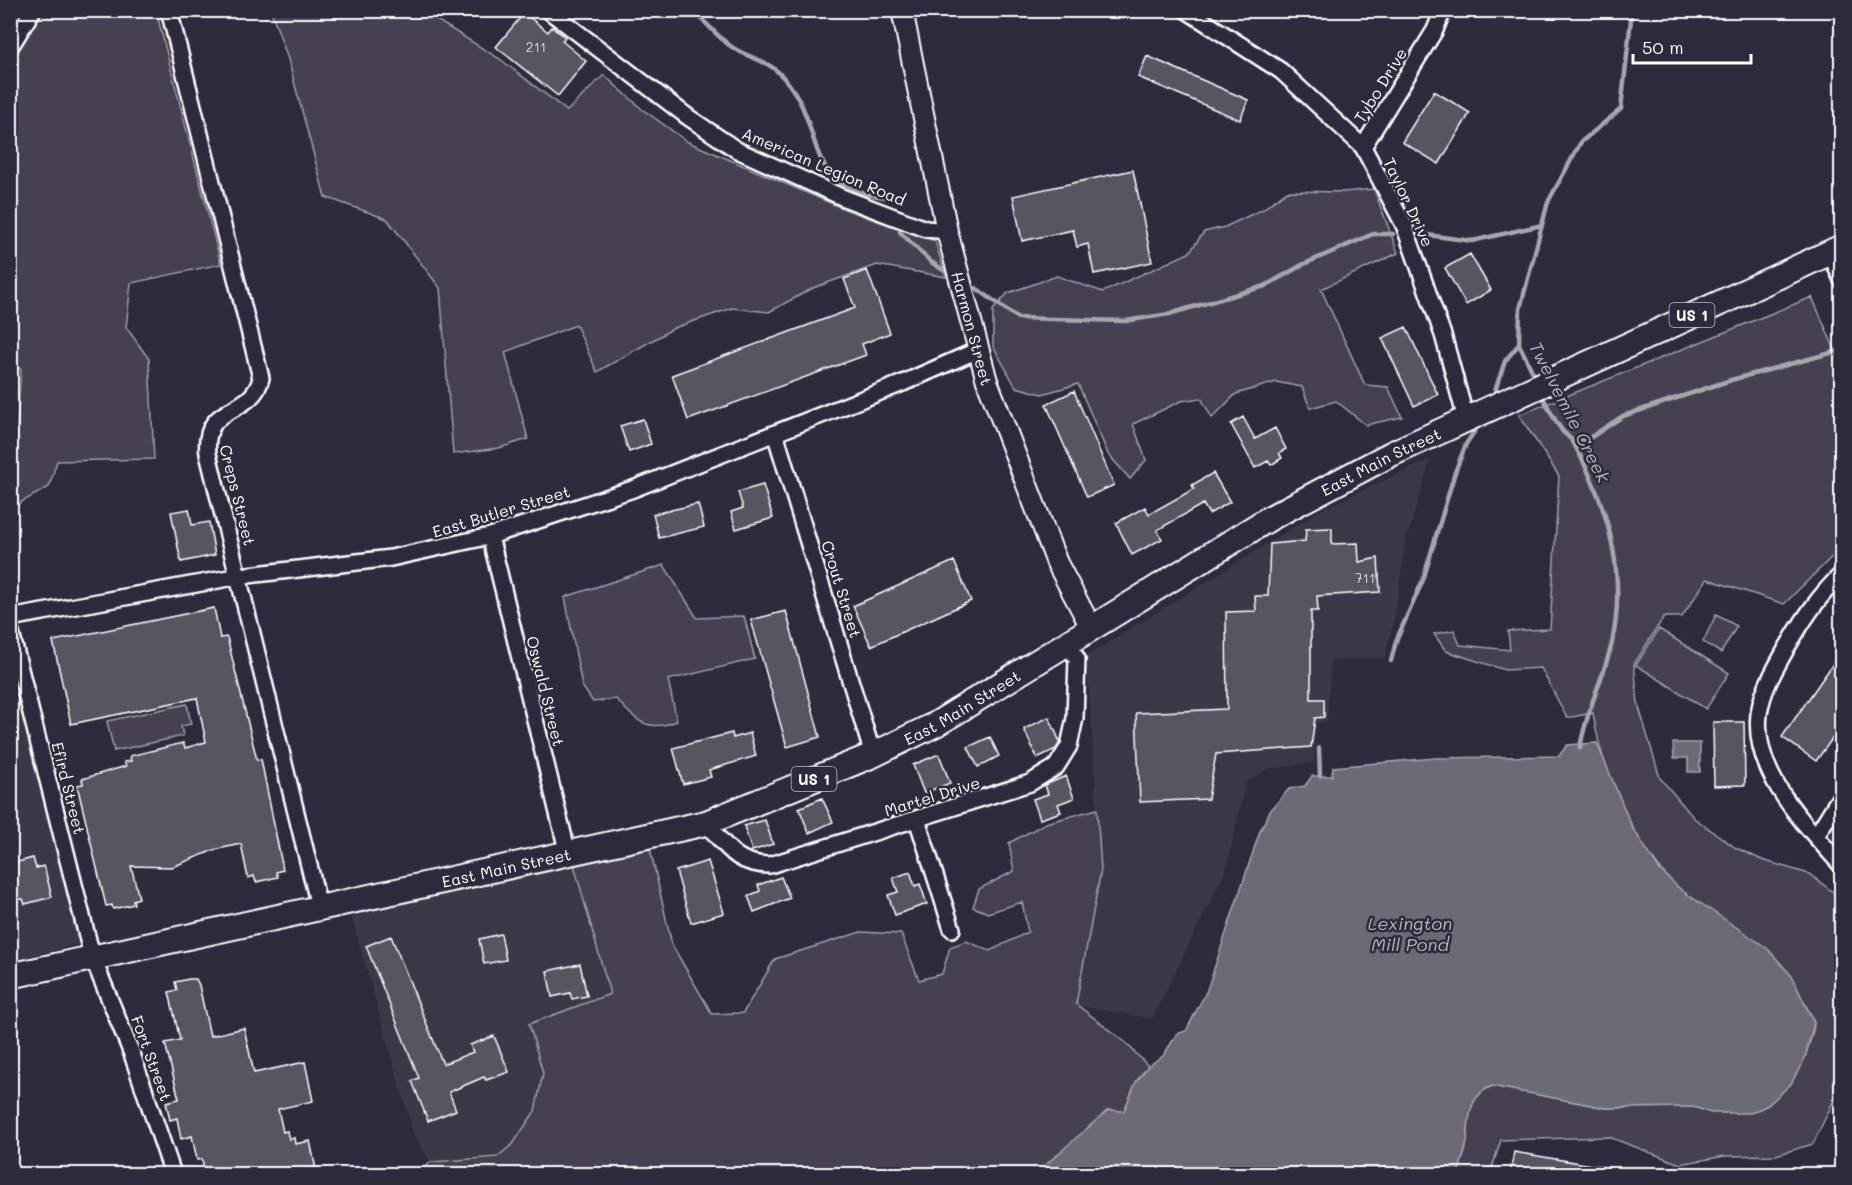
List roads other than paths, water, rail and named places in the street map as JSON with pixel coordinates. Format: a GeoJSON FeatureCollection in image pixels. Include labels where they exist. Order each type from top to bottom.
{"type":"FeatureCollection","features":[{"type":"Feature","properties":{"kind":"main road","name":"East Main Street"},"geometry":{"type":"LineString","coordinates":[[10,976],[319,906],[706,823],[873,755],[938,723],[1270,518],[1391,454],[1836,249]]}},
{"type":"Feature","properties":{"kind":"street"},"geometry":{"type":"LineString","coordinates":[[10,47],[33,10]]}},
{"type":"Feature","properties":{"kind":"street","name":"Creps Street"},"geometry":{"type":"LineString","coordinates":[[169,10],[261,378],[254,396],[215,419],[208,430],[207,442],[319,906]]}},
{"type":"Feature","properties":{"kind":"street","name":"American Legion Road"},"geometry":{"type":"LineString","coordinates":[[548,10],[688,117],[737,150],[844,198],[926,229],[948,231]]}},
{"type":"Feature","properties":{"kind":"street","name":"Harmon Street"},"geometry":{"type":"LineString","coordinates":[[902,10],[948,231],[978,350],[994,402],[1057,563],[1092,630]]}},
{"type":"Feature","properties":{"kind":"street","name":"Taylor Drive"},"geometry":{"type":"LineString","coordinates":[[1186,10],[1281,71],[1363,147],[1404,225],[1473,415]]}},
{"type":"Feature","properties":{"kind":"street","name":"Tybo Drive"},"geometry":{"type":"LineString","coordinates":[[1363,147],[1435,30],[1443,10]]}},
{"type":"Feature","properties":{"kind":"street"},"geometry":{"type":"LineString","coordinates":[[1836,249],[1842,280]]}},
{"type":"Feature","properties":{"kind":"street","name":"East Butler Street"},"geometry":{"type":"LineString","coordinates":[[10,618],[240,576],[391,558],[490,536],[633,489],[978,350]]}},
{"type":"Feature","properties":{"kind":"street","name":"Crout Street"},"geometry":{"type":"LineString","coordinates":[[775,433],[873,755]]}},
{"type":"Feature","properties":{"kind":"street","name":"Oswald Street"},"geometry":{"type":"LineString","coordinates":[[490,536],[568,854]]}},
{"type":"Feature","properties":{"kind":"street"},"geometry":{"type":"LineString","coordinates":[[1842,574],[1799,627],[1769,681],[1759,715],[1763,750],[1771,772],[1786,799],[1842,866]]}},
{"type":"Feature","properties":{"kind":"street","name":"Efird Street"},"geometry":{"type":"LineString","coordinates":[[10,629],[92,956]]}},
{"type":"Feature","properties":{"kind":"street","name":"Martel Drive"},"geometry":{"type":"LineString","coordinates":[[706,823],[736,857],[752,865],[770,865],[1030,783],[1056,767],[1069,746],[1075,718],[1077,658],[1068,644]]}},
{"type":"Feature","properties":{"kind":"street"},"geometry":{"type":"LineString","coordinates":[[1816,836],[1842,794]]}},
{"type":"Feature","properties":{"kind":"street"},"geometry":{"type":"LineString","coordinates":[[917,819],[952,929]]}},
{"type":"Feature","properties":{"kind":"street","name":"Fort Street"},"geometry":{"type":"LineString","coordinates":[[92,956],[132,1054],[173,1174]]}},
{"type":"Feature","properties":{"kind":"water","name":"Lexington Mill Pond"},"geometry":{"type":"Polygon","coordinates":[[[1597,743],[1632,827],[1659,869],[1681,890],[1767,948],[1791,975],[1814,1023],[1805,1058],[1791,1084],[1768,1105],[1751,1113],[1711,1113],[1694,1107],[1606,1108],[1492,1086],[1483,1091],[1473,1104],[1466,1147],[1458,1174],[1035,1174],[1108,1110],[1124,1111],[1136,1082],[1148,1066],[1163,1056],[1177,1034],[1186,1031],[1207,990],[1260,831],[1270,811],[1289,789],[1305,786],[1312,776],[1332,776],[1333,767],[1435,758],[1559,756],[1567,745],[1597,743]]]}},
{"type":"Feature","properties":{"kind":"water"},"geometry":{"type":"Polygon","coordinates":[[[1673,743],[1700,743],[1700,772],[1688,772],[1688,758],[1674,758],[1673,743]]]}},
{"type":"Feature","properties":{"kind":"waterway"},"geometry":{"type":"LineString","coordinates":[[691,10],[732,47],[777,71],[794,91],[805,112],[818,152],[827,170],[842,184],[865,193],[899,198]]}},
{"type":"Feature","properties":{"kind":"waterway","name":"Twelvemile Creek"},"geometry":{"type":"LineString","coordinates":[[1536,379],[1519,344],[1520,309],[1548,202],[1581,142],[1621,109],[1632,10]]}},
{"type":"Feature","properties":{"kind":"waterway"},"geometry":{"type":"LineString","coordinates":[[1420,234],[1472,241],[1542,225]]}},
{"type":"Feature","properties":{"kind":"waterway"},"geometry":{"type":"LineString","coordinates":[[900,232],[931,262],[945,271]]}},
{"type":"Feature","properties":{"kind":"waterway"},"geometry":{"type":"LineString","coordinates":[[976,288],[1018,318],[1125,321],[1169,314],[1265,286],[1304,264],[1373,234],[1393,234]]}},
{"type":"Feature","properties":{"kind":"waterway"},"geometry":{"type":"LineString","coordinates":[[1493,397],[1505,361],[1519,344]]}},
{"type":"Feature","properties":{"kind":"waterway"},"geometry":{"type":"LineString","coordinates":[[1572,442],[1588,439],[1623,416],[1731,380],[1842,350]]}},
{"type":"Feature","properties":{"kind":"waterway","name":"Twelvemile Creek"},"geometry":{"type":"LineString","coordinates":[[1541,393],[1558,425],[1573,442],[1596,489],[1611,539],[1615,565],[1617,591],[1612,643],[1586,721],[1580,748]]}},
{"type":"Feature","properties":{"kind":"waterway"},"geometry":{"type":"LineString","coordinates":[[1391,661],[1396,641],[1423,580],[1455,472],[1466,444],[1480,423]]}},
{"type":"Feature","properties":{"kind":"waterway"},"geometry":{"type":"LineString","coordinates":[[1319,748],[1320,776]]}}]}
